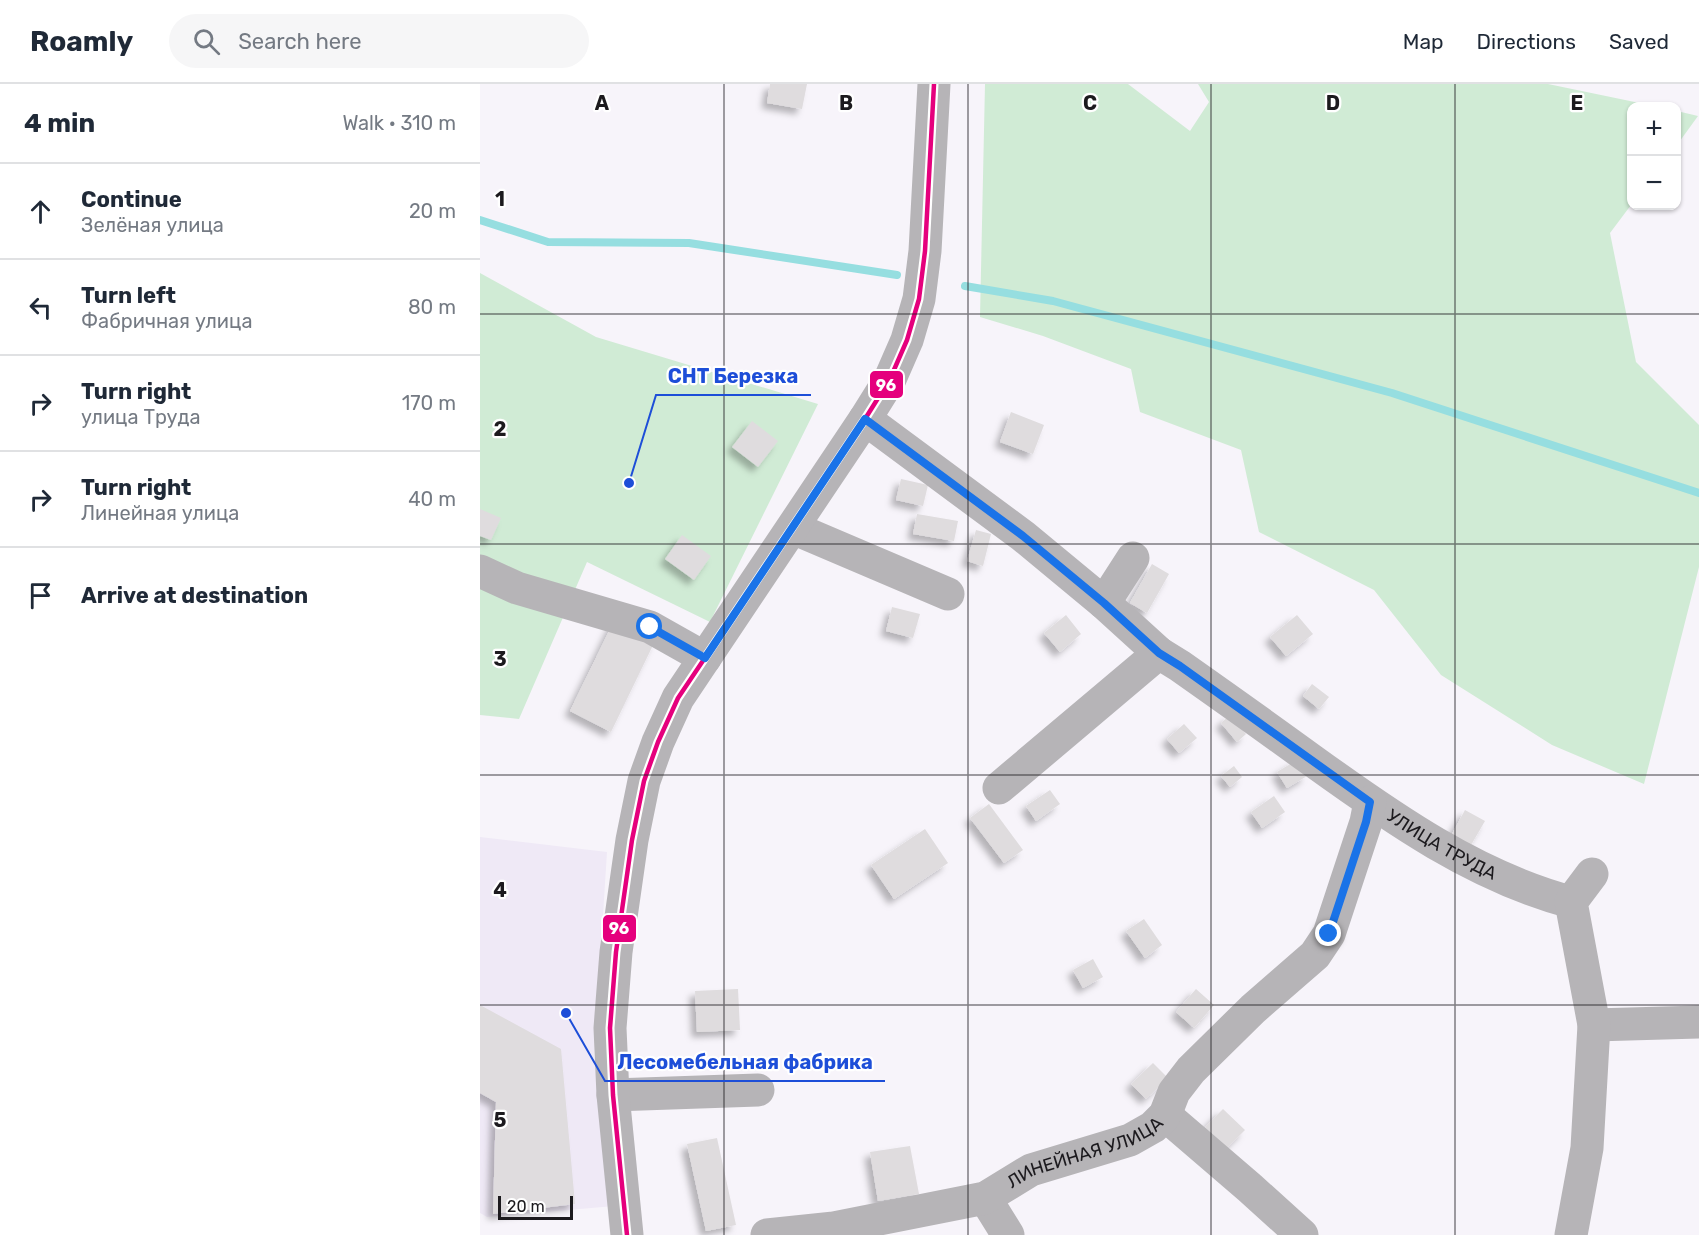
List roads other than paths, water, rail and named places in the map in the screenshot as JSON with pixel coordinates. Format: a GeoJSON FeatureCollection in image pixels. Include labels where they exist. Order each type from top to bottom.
{"type":"FeatureCollection","features":[{"type":"Feature","properties":{"kind":"street"},"geometry":{"type":"LineString","coordinates":[[627,1235],[612,1095],[610,1028],[617,940],[632,840],[644,782],[658,742],[678,698],[865,419],[890,379],[907,340],[919,298],[925,251],[934,84]]}},
{"type":"Feature","properties":{"kind":"street","name":"УЛИЦА ТРУДА"},"geometry":{"type":"LineString","coordinates":[[865,419],[1023,536],[1104,603],[1159,653],[1370,802],[1457,856],[1542,894],[1571,902]]}},
{"type":"Feature","properties":{"kind":"street"},"geometry":{"type":"LineString","coordinates":[[793,528],[948,594]]}},
{"type":"Feature","properties":{"kind":"street"},"geometry":{"type":"LineString","coordinates":[[1104,603],[1133,558]]}},
{"type":"Feature","properties":{"kind":"street"},"geometry":{"type":"LineString","coordinates":[[480,571],[517,588],[650,627],[705,658]]}},
{"type":"Feature","properties":{"kind":"street"},"geometry":{"type":"LineString","coordinates":[[999,788],[1159,653]]}},
{"type":"Feature","properties":{"kind":"street","name":"ЛИНЕЙНАЯ УЛИЦА"},"geometry":{"type":"LineString","coordinates":[[767,1235],[835,1232],[985,1198],[1031,1170],[1130,1140],[1153,1127],[1165,1115],[1174,1092],[1191,1070],[1253,1009],[1315,955],[1329,934],[1366,822],[1370,802]]}},
{"type":"Feature","properties":{"kind":"street"},"geometry":{"type":"LineString","coordinates":[[1570,1235],[1587,1148],[1594,1025],[1571,902],[1592,874]]}},
{"type":"Feature","properties":{"kind":"street"},"geometry":{"type":"LineString","coordinates":[[1594,1025],[1699,1022]]}},
{"type":"Feature","properties":{"kind":"street"},"geometry":{"type":"LineString","coordinates":[[612,1095],[758,1090]]}},
{"type":"Feature","properties":{"kind":"street"},"geometry":{"type":"LineString","coordinates":[[1165,1115],[1302,1235]]}},
{"type":"Feature","properties":{"kind":"street"},"geometry":{"type":"LineString","coordinates":[[985,1198],[1008,1235]]}},
{"type":"Feature","properties":{"kind":"waterway"},"geometry":{"type":"LineString","coordinates":[[480,220],[548,242],[689,243],[897,275]]}},
{"type":"Feature","properties":{"kind":"waterway"},"geometry":{"type":"LineString","coordinates":[[965,286],[1053,301],[1392,393],[1699,493]]}},
{"type":"Feature","properties":{"kind":"place","name":"СНТ Березка"},"geometry":{"type":"Point","coordinates":[629,483]}},
{"type":"Feature","properties":{"kind":"place","name":"Лесомебельная фабрика"},"geometry":{"type":"Point","coordinates":[566,1013]}}]}
